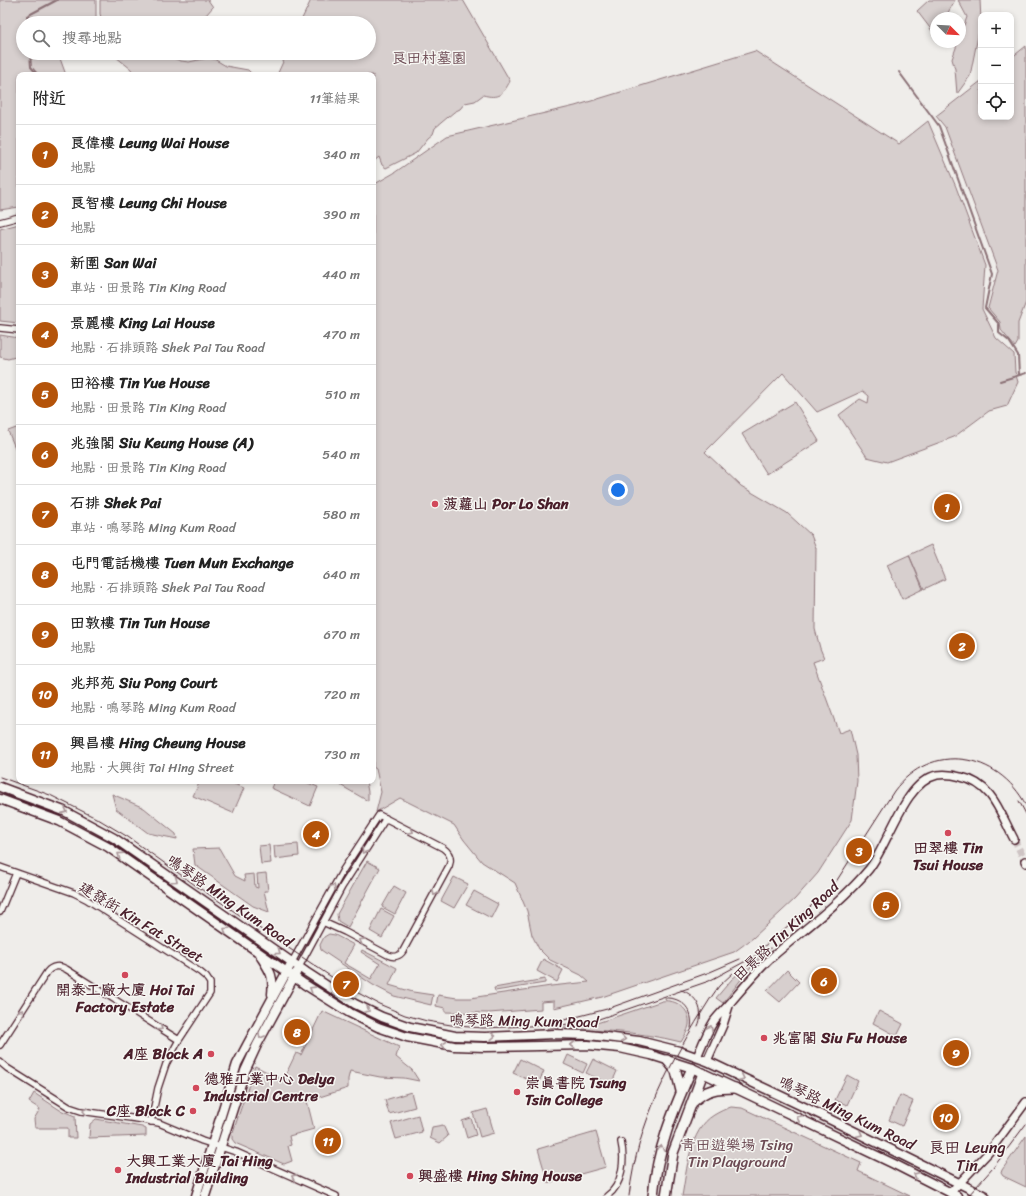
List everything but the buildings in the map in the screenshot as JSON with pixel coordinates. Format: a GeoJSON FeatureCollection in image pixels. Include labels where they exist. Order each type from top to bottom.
{"type":"FeatureCollection","features":[{"type":"Feature","properties":{"kind":"main road","name":"鳴琴路 Ming Kum Road"},"geometry":{"type":"LineString","coordinates":[[0,787],[64,811],[109,834],[342,996],[368,1011],[396,1023],[425,1031],[455,1036],[470,1037],[556,1034],[606,1036],[679,1050],[821,1115],[985,1196]]}},
{"type":"Feature","properties":{"kind":"main road","name":"鳴琴路 Ming Kum Road"},"geometry":{"type":"LineString","coordinates":[[0,799],[59,821],[124,857],[286,972],[364,1020],[392,1032],[423,1041],[454,1046],[470,1047],[572,1044],[636,1051],[692,1068],[887,1160],[954,1194]]}},
{"type":"Feature","properties":{"kind":"main road"},"geometry":{"type":"LineString","coordinates":[[258,953],[273,978],[271,999]]}},
{"type":"Feature","properties":{"kind":"main road"},"geometry":{"type":"LineString","coordinates":[[196,1196],[237,1064],[286,972],[295,964]]}},
{"type":"Feature","properties":{"kind":"main road"},"geometry":{"type":"LineString","coordinates":[[205,1196],[244,1070],[294,977],[295,964]]}},
{"type":"Feature","properties":{"kind":"main road"},"geometry":{"type":"LineString","coordinates":[[653,1196],[658,1157],[664,1135],[697,1057]]}},
{"type":"Feature","properties":{"kind":"main road"},"geometry":{"type":"LineString","coordinates":[[667,1060],[676,1071],[680,1081],[681,1092]]}},
{"type":"Feature","properties":{"kind":"main road"},"geometry":{"type":"LineString","coordinates":[[666,1196],[673,1152],[707,1062]]}},
{"type":"Feature","properties":{"kind":"main road"},"geometry":{"type":"LineString","coordinates":[[692,1103],[708,1090],[735,1088]]}},
{"type":"Feature","properties":{"kind":"street"},"geometry":{"type":"LineString","coordinates":[[0,222],[16,218]]}},
{"type":"Feature","properties":{"kind":"street"},"geometry":{"type":"LineString","coordinates":[[0,328],[16,330]]}},
{"type":"Feature","properties":{"kind":"street","name":"田景路 Tin King Road"},"geometry":{"type":"LineString","coordinates":[[697,1057],[714,1021],[758,970],[840,899],[862,877],[879,856],[908,798],[919,785],[927,779],[937,775],[951,775],[967,778],[981,785],[991,795],[1014,839]]}},
{"type":"Feature","properties":{"kind":"street"},"geometry":{"type":"LineString","coordinates":[[295,964],[343,870],[379,815],[443,848],[449,854],[451,858],[449,866],[403,951],[397,956],[391,957],[346,932],[323,922]]}},
{"type":"Feature","properties":{"kind":"street"},"geometry":{"type":"LineString","coordinates":[[295,964],[323,922],[353,868],[386,818]]}},
{"type":"Feature","properties":{"kind":"street","name":"建發街 Kin Fat Street"},"geometry":{"type":"LineString","coordinates":[[0,867],[74,893],[86,899],[206,977],[210,983],[210,993],[169,1058],[161,1077],[151,1122]]}},
{"type":"Feature","properties":{"kind":"street"},"geometry":{"type":"LineString","coordinates":[[0,912],[16,873]]}},
{"type":"Feature","properties":{"kind":"street"},"geometry":{"type":"LineString","coordinates":[[0,1045],[47,972],[51,968],[57,967],[66,969],[179,1040]]}},
{"type":"Feature","properties":{"kind":"street","name":"田景路 Tin King Road"},"geometry":{"type":"LineString","coordinates":[[707,1062],[723,1025],[730,1004]]}},
{"type":"Feature","properties":{"kind":"street"},"geometry":{"type":"LineString","coordinates":[[0,1062],[7,1068],[69,1107],[81,1111],[159,1123],[236,1152],[336,1196]]}},
{"type":"Feature","properties":{"kind":"street"},"geometry":{"type":"LineString","coordinates":[[954,1194],[960,1184],[989,1152],[1026,1102]]}},
{"type":"Feature","properties":{"kind":"street"},"geometry":{"type":"LineString","coordinates":[[607,1196],[614,1190],[619,1178],[623,1158],[621,1142]]}},
{"type":"Feature","properties":{"kind":"green space"},"geometry":{"type":"Polygon","coordinates":[[[0,0],[96,0],[96,16],[16,16],[16,60],[61,60],[65,72],[16,72],[16,207],[0,210],[0,0]]]}},
{"type":"Feature","properties":{"kind":"green space"},"geometry":{"type":"Polygon","coordinates":[[[100,0],[208,0],[213,7],[204,16],[101,16],[100,0]]]}},
{"type":"Feature","properties":{"kind":"green space","name":"良田村墓園"},"geometry":{"type":"Polygon","coordinates":[[[311,0],[463,0],[510,81],[500,95],[483,95],[475,101],[465,103],[460,109],[454,112],[435,128],[433,134],[416,153],[386,168],[382,165],[379,157],[376,160],[376,72],[278,72],[284,60],[376,60],[376,16],[303,16],[311,0]]]}},
{"type":"Feature","properties":{"kind":"green space"},"geometry":{"type":"Polygon","coordinates":[[[929,0],[955,0],[948,12],[930,12],[930,28],[917,11],[929,0]]]}},
{"type":"Feature","properties":{"kind":"green space"},"geometry":{"type":"Polygon","coordinates":[[[958,0],[980,0],[981,12],[978,12],[978,36],[970,76],[957,94],[955,69],[952,59],[956,48],[966,48],[967,17],[966,12],[964,12],[958,0]]]}},
{"type":"Feature","properties":{"kind":"green space"},"geometry":{"type":"Polygon","coordinates":[[[1026,46],[1026,302],[1018,323],[1018,342],[1015,347],[1001,330],[1000,322],[988,308],[998,270],[945,127],[936,116],[978,83],[978,120],[1014,120],[1014,56],[1026,46]]]}},
{"type":"Feature","properties":{"kind":"green space"},"geometry":{"type":"Polygon","coordinates":[[[755,51],[899,144],[928,121],[956,187],[985,265],[982,309],[996,338],[1014,354],[1015,372],[1018,382],[1007,406],[989,411],[954,437],[887,462],[867,457],[839,415],[860,399],[868,403],[869,396],[863,391],[817,412],[783,373],[705,452],[741,486],[787,513],[811,535],[816,548],[815,629],[824,658],[813,662],[839,733],[850,729],[856,755],[857,781],[852,820],[818,873],[795,899],[753,938],[734,952],[602,997],[554,1008],[554,1001],[541,1002],[541,1009],[489,1013],[445,1012],[445,1008],[436,1006],[438,995],[457,998],[470,998],[589,982],[581,975],[550,960],[539,949],[532,935],[527,911],[515,883],[482,862],[454,825],[400,798],[376,812],[381,792],[376,769],[376,183],[394,173],[447,136],[575,106],[755,51]]]}},
{"type":"Feature","properties":{"kind":"green space"},"geometry":{"type":"Polygon","coordinates":[[[120,60],[178,60],[189,62],[198,60],[216,60],[226,66],[248,70],[250,72],[132,72],[120,60]]]}},
{"type":"Feature","properties":{"kind":"green space"},"geometry":{"type":"Polygon","coordinates":[[[16,225],[16,323],[0,321],[0,229],[16,225]]]}},
{"type":"Feature","properties":{"kind":"green space"},"geometry":{"type":"Polygon","coordinates":[[[0,335],[16,338],[16,357],[8,359],[0,357],[0,335]]]}},
{"type":"Feature","properties":{"kind":"green space"},"geometry":{"type":"Polygon","coordinates":[[[795,402],[819,441],[767,474],[742,434],[795,402]]]}},
{"type":"Feature","properties":{"kind":"green space"},"geometry":{"type":"Polygon","coordinates":[[[16,428],[16,450],[8,431],[16,428]]]}},
{"type":"Feature","properties":{"kind":"green space"},"geometry":{"type":"Polygon","coordinates":[[[931,545],[945,579],[924,589],[909,555],[931,545]]]}},
{"type":"Feature","properties":{"kind":"green space"},"geometry":{"type":"Polygon","coordinates":[[[909,555],[923,589],[902,599],[887,565],[909,555]]]}},
{"type":"Feature","properties":{"kind":"green space"},"geometry":{"type":"Polygon","coordinates":[[[199,784],[234,784],[244,788],[233,813],[193,796],[199,784]]]}},
{"type":"Feature","properties":{"kind":"green space"},"geometry":{"type":"Polygon","coordinates":[[[273,784],[310,784],[318,787],[310,806],[271,788],[273,784]]]}},
{"type":"Feature","properties":{"kind":"green space"},"geometry":{"type":"Polygon","coordinates":[[[338,784],[367,784],[368,801],[338,784]]]}},
{"type":"Feature","properties":{"kind":"green space"},"geometry":{"type":"Polygon","coordinates":[[[112,794],[144,808],[176,834],[177,839],[148,833],[116,809],[112,794]]]}},
{"type":"Feature","properties":{"kind":"green space"},"geometry":{"type":"Polygon","coordinates":[[[298,844],[299,856],[275,859],[274,846],[298,844]]]}},
{"type":"Feature","properties":{"kind":"green space"},"geometry":{"type":"Polygon","coordinates":[[[269,845],[271,863],[261,864],[259,846],[269,845]]]}},
{"type":"Feature","properties":{"kind":"green space"},"geometry":{"type":"Polygon","coordinates":[[[219,848],[235,876],[245,881],[244,875],[254,874],[255,887],[258,888],[257,874],[266,873],[268,891],[264,891],[269,912],[253,906],[195,865],[193,849],[219,848]]]}},
{"type":"Feature","properties":{"kind":"green space"},"geometry":{"type":"Polygon","coordinates":[[[367,861],[380,868],[348,927],[338,921],[337,914],[367,861]]]}},
{"type":"Feature","properties":{"kind":"green space"},"geometry":{"type":"Polygon","coordinates":[[[454,877],[468,884],[454,908],[441,901],[454,877]]]}},
{"type":"Feature","properties":{"kind":"green space"},"geometry":{"type":"Polygon","coordinates":[[[394,886],[406,893],[395,914],[382,907],[394,886]]]}},
{"type":"Feature","properties":{"kind":"green space"},"geometry":{"type":"Polygon","coordinates":[[[474,891],[498,904],[491,918],[466,905],[474,891]]]}},
{"type":"Feature","properties":{"kind":"green space"},"geometry":{"type":"Polygon","coordinates":[[[381,909],[394,916],[382,938],[370,931],[381,909]]]}},
{"type":"Feature","properties":{"kind":"green space"},"geometry":{"type":"Polygon","coordinates":[[[329,934],[335,935],[354,945],[344,963],[371,979],[380,964],[361,952],[362,950],[397,968],[389,985],[413,992],[433,995],[431,1005],[394,996],[373,985],[321,950],[320,945],[324,937],[329,934]]]}},
{"type":"Feature","properties":{"kind":"green space"},"geometry":{"type":"Polygon","coordinates":[[[769,948],[771,948],[749,969],[723,1003],[716,998],[732,979],[769,948]]]}},
{"type":"Feature","properties":{"kind":"green space"},"geometry":{"type":"Polygon","coordinates":[[[543,959],[563,970],[557,982],[537,971],[543,959]]]}},
{"type":"Feature","properties":{"kind":"green space"},"geometry":{"type":"Polygon","coordinates":[[[787,970],[799,982],[780,1002],[767,991],[787,970]]]}},
{"type":"Feature","properties":{"kind":"green space"},"geometry":{"type":"Polygon","coordinates":[[[545,979],[545,983],[495,991],[494,988],[545,979]]]}},
{"type":"Feature","properties":{"kind":"green space"},"geometry":{"type":"Polygon","coordinates":[[[662,1001],[677,1003],[682,1006],[688,1014],[689,1025],[681,1042],[632,1033],[599,1030],[549,1030],[547,1028],[583,1026],[600,1022],[662,1001]]]}},
{"type":"Feature","properties":{"kind":"green space"},"geometry":{"type":"Polygon","coordinates":[[[322,1011],[399,1047],[396,1057],[412,1070],[419,1081],[404,1078],[380,1077],[350,1071],[348,1088],[307,1101],[314,1129],[289,1136],[291,1145],[288,1146],[292,1161],[284,1164],[235,1143],[232,1139],[232,1135],[255,1066],[283,1080],[296,1053],[301,1055],[322,1011]]]}},
{"type":"Feature","properties":{"kind":"green space"},"geometry":{"type":"Polygon","coordinates":[[[879,1011],[903,1024],[897,1036],[873,1023],[879,1011]]]}},
{"type":"Feature","properties":{"kind":"green space"},"geometry":{"type":"Polygon","coordinates":[[[568,1055],[587,1064],[583,1073],[564,1064],[568,1055]]]}},
{"type":"Feature","properties":{"kind":"green space"},"geometry":{"type":"Polygon","coordinates":[[[520,1059],[544,1071],[538,1084],[513,1073],[520,1059]]]}},
{"type":"Feature","properties":{"kind":"green space"},"geometry":{"type":"Polygon","coordinates":[[[593,1059],[617,1071],[611,1085],[586,1073],[593,1059]]]}},
{"type":"Feature","properties":{"kind":"green space"},"geometry":{"type":"Polygon","coordinates":[[[847,1075],[858,1081],[847,1105],[835,1100],[847,1075]]]}},
{"type":"Feature","properties":{"kind":"green space"},"geometry":{"type":"Polygon","coordinates":[[[411,1092],[415,1107],[389,1114],[385,1100],[411,1092]]]}},
{"type":"Feature","properties":{"kind":"green space"},"geometry":{"type":"Polygon","coordinates":[[[34,1093],[60,1110],[75,1116],[76,1138],[68,1138],[68,1128],[35,1128],[34,1119],[40,1109],[29,1102],[34,1093]]]}},
{"type":"Feature","properties":{"kind":"green space"},"geometry":{"type":"Polygon","coordinates":[[[900,1095],[913,1101],[902,1126],[889,1120],[900,1095]]]}},
{"type":"Feature","properties":{"kind":"green space","name":"青田遊樂場 Tsing Tin Playground"},"geometry":{"type":"Polygon","coordinates":[[[731,1107],[742,1108],[861,1163],[858,1171],[910,1196],[682,1196],[690,1151],[699,1130],[714,1115],[731,1107]]]}},
{"type":"Feature","properties":{"kind":"green space"},"geometry":{"type":"Polygon","coordinates":[[[487,1109],[494,1133],[480,1137],[473,1113],[487,1109]]]}},
{"type":"Feature","properties":{"kind":"green space"},"geometry":{"type":"Polygon","coordinates":[[[418,1115],[422,1132],[396,1139],[391,1123],[418,1115]]]}},
{"type":"Feature","properties":{"kind":"green space"},"geometry":{"type":"Polygon","coordinates":[[[471,1118],[476,1135],[467,1138],[462,1121],[471,1118]]]}},
{"type":"Feature","properties":{"kind":"green space"},"geometry":{"type":"Polygon","coordinates":[[[96,1119],[142,1127],[146,1129],[146,1136],[89,1138],[90,1124],[96,1119]]]}},
{"type":"Feature","properties":{"kind":"green space"},"geometry":{"type":"Polygon","coordinates":[[[443,1125],[448,1136],[440,1143],[430,1138],[432,1127],[443,1125]]]}},
{"type":"Feature","properties":{"kind":"green space"},"geometry":{"type":"Polygon","coordinates":[[[596,1132],[606,1167],[548,1183],[538,1149],[596,1132]]]}},
{"type":"Feature","properties":{"kind":"green space"},"geometry":{"type":"Polygon","coordinates":[[[1026,1136],[1026,1187],[1003,1176],[1001,1173],[1026,1136]]]}},
{"type":"Feature","properties":{"kind":"waterway"},"geometry":{"type":"LineString","coordinates":[[27,16],[57,0]]}},
{"type":"Feature","properties":{"kind":"waterway"},"geometry":{"type":"LineString","coordinates":[[30,60],[31,67],[35,72]]}},
{"type":"Feature","properties":{"kind":"waterway"},"geometry":{"type":"LineString","coordinates":[[899,72],[939,126],[992,274],[985,308],[999,324],[999,333],[1009,341],[1018,355],[1019,375]]}},
{"type":"Feature","properties":{"kind":"waterway"},"geometry":{"type":"LineString","coordinates":[[1000,381],[1026,373]]}},
{"type":"Feature","properties":{"kind":"tunnel"},"geometry":{"type":"LineString","coordinates":[[1014,839],[1025,861]]}},
{"type":"Feature","properties":{"kind":"tram line"},"geometry":{"type":"LineString","coordinates":[[761,949],[832,888],[894,791],[909,775],[926,765],[945,759],[963,759],[982,764],[999,773],[1014,787],[1026,805]]}},
{"type":"Feature","properties":{"kind":"tram line"},"geometry":{"type":"LineString","coordinates":[[0,777],[16,783]]}},
{"type":"Feature","properties":{"kind":"tram line"},"geometry":{"type":"LineString","coordinates":[[19,784],[50,795],[98,819],[128,837],[195,885],[345,986],[379,1004],[405,1015],[427,1021],[457,1026],[483,1028],[574,1024],[596,1020],[709,981],[768,949]]}},
{"type":"Feature","properties":{"kind":"tram line"},"geometry":{"type":"LineString","coordinates":[[1019,801],[1026,814]]}},
{"type":"Feature","properties":{"kind":"tram line"},"geometry":{"type":"LineString","coordinates":[[564,1020],[607,1009],[710,972],[740,959]]}},
{"type":"Feature","properties":{"kind":"tram line"},"geometry":{"type":"LineString","coordinates":[[629,1196],[633,1168],[640,1142],[648,1117],[669,1069],[710,999],[719,986],[733,973]]}},
{"type":"Feature","properties":{"kind":"tram line"},"geometry":{"type":"LineString","coordinates":[[681,990],[687,992],[698,1004],[701,1015],[698,1026]]}},
{"type":"Feature","properties":{"kind":"tram line"},"geometry":{"type":"LineString","coordinates":[[665,998],[677,1000],[686,1006],[691,1016],[691,1028]]}},
{"type":"Feature","properties":{"kind":"tram line"},"geometry":{"type":"LineString","coordinates":[[968,1196],[993,1168],[1026,1124]]}},
{"type":"Feature","properties":{"kind":"place","name":"菠蘿山 Por Lo Shan"},"geometry":{"type":"Point","coordinates":[435,504]}},
{"type":"Feature","properties":{"kind":"place","name":"良偉樓 Leung Wai House"},"geometry":{"type":"Point","coordinates":[947,507]}},
{"type":"Feature","properties":{"kind":"place","name":"良智樓 Leung Chi House"},"geometry":{"type":"Point","coordinates":[962,646]}},
{"type":"Feature","properties":{"kind":"place","name":"田翠樓 Tin Tsui House"},"geometry":{"type":"Point","coordinates":[948,833]}},
{"type":"Feature","properties":{"kind":"place","name":"景麗樓 King Lai House"},"geometry":{"type":"Point","coordinates":[316,834]}},
{"type":"Feature","properties":{"kind":"place","name":"新圍 San Wai"},"geometry":{"type":"Point","coordinates":[859,851]}},
{"type":"Feature","properties":{"kind":"place","name":"田裕樓 Tin Yue House"},"geometry":{"type":"Point","coordinates":[886,905]}},
{"type":"Feature","properties":{"kind":"place","name":"開泰工廠大廈 Hoi Tai Factory Estate"},"geometry":{"type":"Point","coordinates":[125,975]}},
{"type":"Feature","properties":{"kind":"place","name":"兆強閣 Siu Keung House (A)"},"geometry":{"type":"Point","coordinates":[824,981]}},
{"type":"Feature","properties":{"kind":"place","name":"石排 Shek Pai"},"geometry":{"type":"Point","coordinates":[346,984]}},
{"type":"Feature","properties":{"kind":"place","name":"屯門電話機樓 Tuen Mun Exchange"},"geometry":{"type":"Point","coordinates":[297,1032]}},
{"type":"Feature","properties":{"kind":"place","name":"兆富閣 Siu Fu House"},"geometry":{"type":"Point","coordinates":[764,1038]}},
{"type":"Feature","properties":{"kind":"place","name":"田敦樓 Tin Tun House"},"geometry":{"type":"Point","coordinates":[956,1053]}},
{"type":"Feature","properties":{"kind":"place","name":"A座 Block A"},"geometry":{"type":"Point","coordinates":[211,1054]}},
{"type":"Feature","properties":{"kind":"place","name":"德雅工業中心 Delya Industrial Centre"},"geometry":{"type":"Point","coordinates":[196,1088]}},
{"type":"Feature","properties":{"kind":"place","name":"崇真書院 Tsung Tsin College"},"geometry":{"type":"Point","coordinates":[517,1092]}},
{"type":"Feature","properties":{"kind":"place","name":"C座 Block C"},"geometry":{"type":"Point","coordinates":[193,1111]}},
{"type":"Feature","properties":{"kind":"place","name":"兆邦苑 Siu Pong Court"},"geometry":{"type":"Point","coordinates":[946,1117]}},
{"type":"Feature","properties":{"kind":"place","name":"興昌樓 Hing Cheung House"},"geometry":{"type":"Point","coordinates":[328,1141]}},
{"type":"Feature","properties":{"kind":"place","name":"大興工業大廈 Tai Hing Industrial Building"},"geometry":{"type":"Point","coordinates":[118,1170]}},
{"type":"Feature","properties":{"kind":"place","name":"興盛樓 Hing Shing House"},"geometry":{"type":"Point","coordinates":[410,1176]}},
{"type":"Feature","properties":{"kind":"district","name":"良田 Leung Tin"},"geometry":{"type":"Point","coordinates":[967,1156]}}]}
